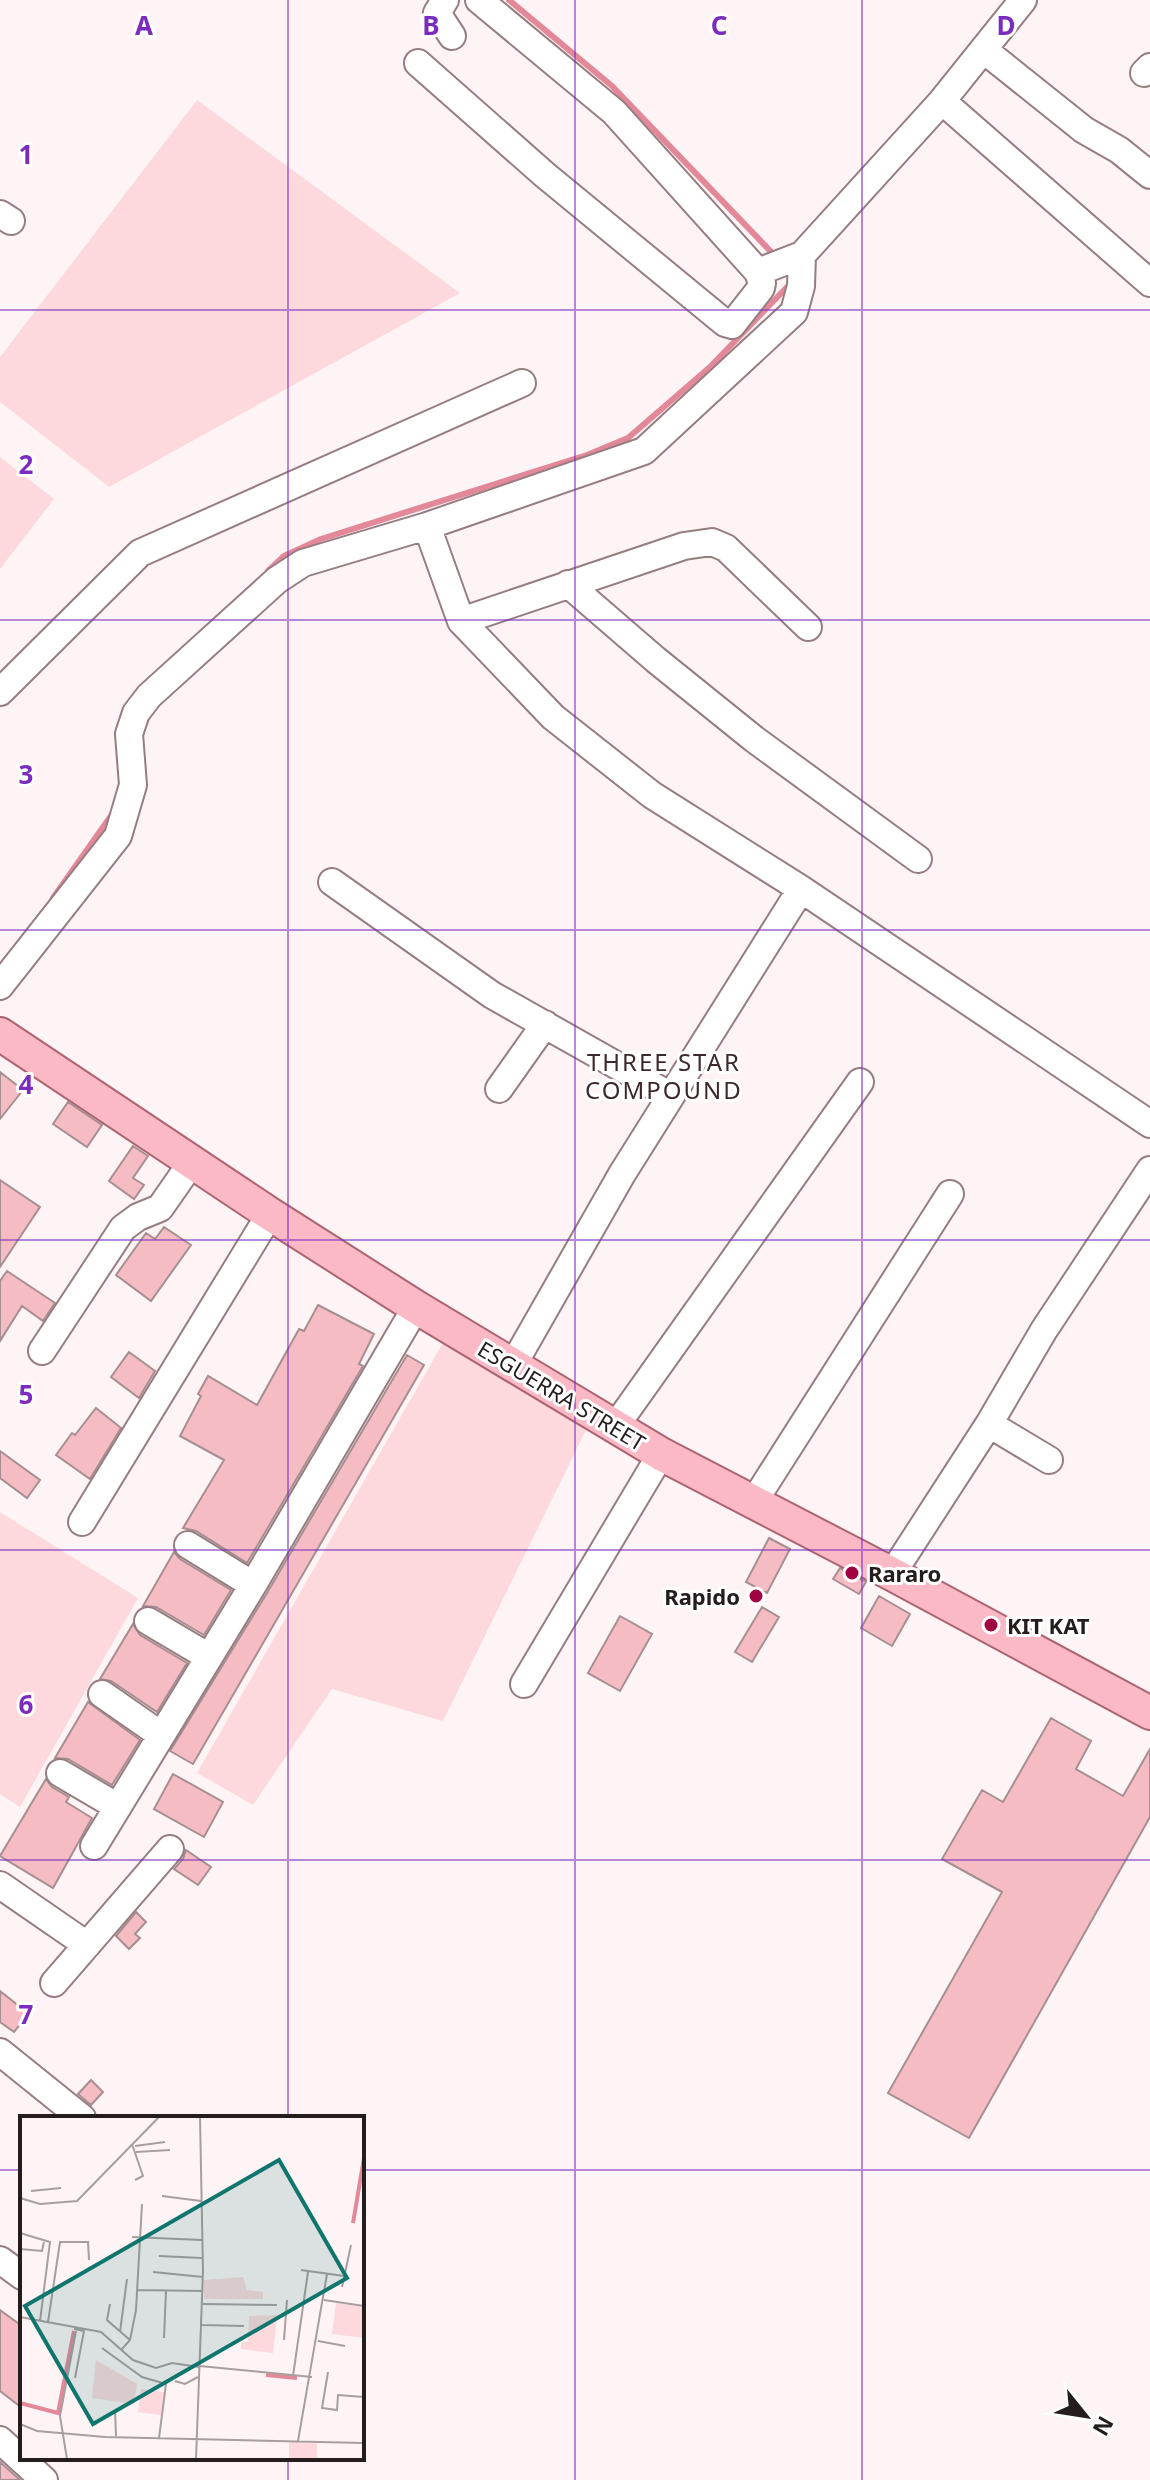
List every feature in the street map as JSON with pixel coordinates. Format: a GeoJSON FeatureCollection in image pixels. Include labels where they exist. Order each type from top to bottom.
{"type":"FeatureCollection","features":[{"type":"Feature","properties":{"kind":"main road","name":"ESGUERRA STREET"},"geometry":{"type":"LineString","coordinates":[[0,1034],[270,1214],[416,1307],[615,1427],[1150,1713]]}},
{"type":"Feature","properties":{"kind":"street"},"geometry":{"type":"LineString","coordinates":[[445,0],[437,13],[452,36]]}},
{"type":"Feature","properties":{"kind":"street"},"geometry":{"type":"LineString","coordinates":[[418,63],[545,175],[725,323],[732,325],[757,296],[762,283],[758,272],[614,112],[479,0]]}},
{"type":"Feature","properties":{"kind":"street"},"geometry":{"type":"LineString","coordinates":[[758,272],[802,255],[942,101],[1023,0]]}},
{"type":"Feature","properties":{"kind":"street"},"geometry":{"type":"LineString","coordinates":[[984,50],[1084,130],[1119,150],[1150,175]]}},
{"type":"Feature","properties":{"kind":"street"},"geometry":{"type":"LineString","coordinates":[[942,101],[1150,283]]}},
{"type":"Feature","properties":{"kind":"street"},"geometry":{"type":"LineString","coordinates":[[0,986],[118,836],[133,785],[129,734],[136,713],[149,696],[277,580],[303,563],[427,526],[644,451],[794,312],[801,286],[802,255]]}},
{"type":"Feature","properties":{"kind":"street"},"geometry":{"type":"LineString","coordinates":[[0,692],[140,553],[522,383]]}},
{"type":"Feature","properties":{"kind":"street"},"geometry":{"type":"LineString","coordinates":[[427,526],[461,621],[553,717],[652,795],[801,889],[1150,1124]]}},
{"type":"Feature","properties":{"kind":"street"},"geometry":{"type":"LineString","coordinates":[[461,621],[684,546],[712,542],[726,548],[808,627]]}},
{"type":"Feature","properties":{"kind":"street"},"geometry":{"type":"LineString","coordinates":[[568,584],[754,739],[918,859]]}},
{"type":"Feature","properties":{"kind":"street"},"geometry":{"type":"LineString","coordinates":[[332,882],[492,995],[671,1096]]}},
{"type":"Feature","properties":{"kind":"street"},"geometry":{"type":"LineString","coordinates":[[513,1365],[622,1174],[801,889]]}},
{"type":"Feature","properties":{"kind":"street"},"geometry":{"type":"LineString","coordinates":[[499,1089],[545,1024]]}},
{"type":"Feature","properties":{"kind":"street"},"geometry":{"type":"LineString","coordinates":[[615,1427],[860,1082]]}},
{"type":"Feature","properties":{"kind":"street"},"geometry":{"type":"LineString","coordinates":[[42,1351],[123,1228],[133,1219],[160,1208],[192,1162]]}},
{"type":"Feature","properties":{"kind":"street"},"geometry":{"type":"LineString","coordinates":[[892,1574],[989,1424],[1044,1330],[1150,1170]]}},
{"type":"Feature","properties":{"kind":"street"},"geometry":{"type":"LineString","coordinates":[[753,1503],[950,1194]]}},
{"type":"Feature","properties":{"kind":"street"},"geometry":{"type":"LineString","coordinates":[[82,1522],[270,1214]]}},
{"type":"Feature","properties":{"kind":"street"},"geometry":{"type":"LineString","coordinates":[[94,1846],[253,1585],[416,1307]]}},
{"type":"Feature","properties":{"kind":"street"},"geometry":{"type":"LineString","coordinates":[[989,1424],[1049,1460]]}},
{"type":"Feature","properties":{"kind":"street"},"geometry":{"type":"LineString","coordinates":[[524,1684],[661,1454]]}},
{"type":"Feature","properties":{"kind":"street"},"geometry":{"type":"LineString","coordinates":[[188,1545],[253,1585]]}},
{"type":"Feature","properties":{"kind":"street"},"geometry":{"type":"LineString","coordinates":[[148,1621],[209,1657]]}},
{"type":"Feature","properties":{"kind":"street"},"geometry":{"type":"LineString","coordinates":[[102,1694],[161,1735]]}},
{"type":"Feature","properties":{"kind":"street"},"geometry":{"type":"LineString","coordinates":[[60,1773],[118,1807]]}},
{"type":"Feature","properties":{"kind":"street"},"geometry":{"type":"LineString","coordinates":[[54,1983],[170,1849]]}},
{"type":"Feature","properties":{"kind":"street"},"geometry":{"type":"LineString","coordinates":[[0,1885],[87,1945]]}},
{"type":"Feature","properties":{"kind":"street"},"geometry":{"type":"LineString","coordinates":[[0,2052],[80,2116]]}},
{"type":"Feature","properties":{"kind":"street"},"geometry":{"type":"LineString","coordinates":[[0,2260],[20,2275]]}},
{"type":"Feature","properties":{"kind":"street"},"geometry":{"type":"LineString","coordinates":[[0,2440],[20,2456]]}},
{"type":"Feature","properties":{"kind":"street"},"geometry":{"type":"LineString","coordinates":[[25,2460],[44,2480]]}},
{"type":"Feature","properties":{"kind":"shaded area"},"geometry":{"type":"Polygon","coordinates":[[[197,100],[460,293],[109,487],[0,402],[0,357],[197,100]]]}},
{"type":"Feature","properties":{"kind":"shaded area"},"geometry":{"type":"Polygon","coordinates":[[[0,457],[54,499],[0,569],[0,457]]]}},
{"type":"Feature","properties":{"kind":"shaded area"},"geometry":{"type":"Polygon","coordinates":[[[444,1341],[589,1424],[443,1721],[332,1689],[253,1805],[197,1773],[444,1341]]]}},
{"type":"Feature","properties":{"kind":"shaded area"},"geometry":{"type":"Polygon","coordinates":[[[0,1512],[138,1598],[20,1807],[0,1794],[0,1512]]]}},
{"type":"Feature","properties":{"kind":"building"},"geometry":{"type":"Polygon","coordinates":[[[0,1072],[23,1090],[0,1119],[0,1072]]]}},
{"type":"Feature","properties":{"kind":"building"},"geometry":{"type":"Polygon","coordinates":[[[68,1102],[102,1125],[87,1147],[53,1124],[68,1102]]]}},
{"type":"Feature","properties":{"kind":"building"},"geometry":{"type":"Polygon","coordinates":[[[133,1146],[148,1156],[133,1178],[144,1185],[134,1199],[109,1181],[133,1146]]]}},
{"type":"Feature","properties":{"kind":"building"},"geometry":{"type":"Polygon","coordinates":[[[0,1180],[40,1207],[0,1267],[0,1180]]]}},
{"type":"Feature","properties":{"kind":"building"},"geometry":{"type":"Polygon","coordinates":[[[164,1227],[191,1245],[151,1301],[116,1275],[146,1233],[155,1239],[164,1227]]]}},
{"type":"Feature","properties":{"kind":"building"},"geometry":{"type":"Polygon","coordinates":[[[7,1271],[55,1303],[43,1321],[22,1306],[0,1341],[0,1281],[7,1271]]]}},
{"type":"Feature","properties":{"kind":"building"},"geometry":{"type":"Polygon","coordinates":[[[318,1305],[374,1334],[359,1364],[363,1366],[247,1563],[196,1531],[183,1528],[224,1460],[180,1436],[208,1376],[257,1405],[299,1329],[304,1331],[318,1305]]]}},
{"type":"Feature","properties":{"kind":"building"},"geometry":{"type":"Polygon","coordinates":[[[129,1352],[155,1371],[139,1398],[111,1377],[129,1352]]]}},
{"type":"Feature","properties":{"kind":"building"},"geometry":{"type":"Polygon","coordinates":[[[407,1355],[424,1365],[193,1764],[170,1751],[407,1355]]]}},
{"type":"Feature","properties":{"kind":"building"},"geometry":{"type":"Polygon","coordinates":[[[96,1408],[121,1428],[90,1479],[56,1455],[96,1408]]]}},
{"type":"Feature","properties":{"kind":"building"},"geometry":{"type":"Polygon","coordinates":[[[0,1451],[40,1480],[27,1498],[0,1478],[0,1451]]]}},
{"type":"Feature","properties":{"kind":"building"},"geometry":{"type":"Polygon","coordinates":[[[769,1538],[790,1549],[767,1593],[746,1582],[769,1538]]]}},
{"type":"Feature","properties":{"kind":"building"},"geometry":{"type":"Polygon","coordinates":[[[174,1552],[180,1559],[231,1590],[204,1635],[156,1607],[143,1606],[174,1552]]]}},
{"type":"Feature","properties":{"kind":"building"},"geometry":{"type":"Polygon","coordinates":[[[840,1568],[866,1582],[859,1594],[833,1579],[840,1568]]]}},
{"type":"Feature","properties":{"kind":"building"},"geometry":{"type":"Polygon","coordinates":[[[879,1596],[910,1614],[892,1646],[861,1628],[879,1596]]]}},
{"type":"Feature","properties":{"kind":"building"},"geometry":{"type":"Polygon","coordinates":[[[762,1607],[779,1617],[752,1662],[735,1652],[762,1607]]]}},
{"type":"Feature","properties":{"kind":"building"},"geometry":{"type":"Polygon","coordinates":[[[620,1616],[652,1634],[620,1691],[588,1673],[620,1616]]]}},
{"type":"Feature","properties":{"kind":"building"},"geometry":{"type":"Polygon","coordinates":[[[133,1624],[140,1635],[187,1663],[157,1712],[111,1681],[100,1679],[133,1624]]]}},
{"type":"Feature","properties":{"kind":"building"},"geometry":{"type":"Polygon","coordinates":[[[88,1702],[140,1740],[112,1785],[68,1759],[55,1758],[88,1702]]]}},
{"type":"Feature","properties":{"kind":"building"},"geometry":{"type":"Polygon","coordinates":[[[1051,1718],[1091,1741],[1076,1769],[1123,1796],[1150,1749],[1150,1817],[969,2138],[888,2093],[1002,1892],[942,1859],[982,1790],[1003,1802],[1051,1718]]]}},
{"type":"Feature","properties":{"kind":"building"},"geometry":{"type":"Polygon","coordinates":[[[173,1774],[223,1802],[204,1837],[154,1809],[173,1774]]]}},
{"type":"Feature","properties":{"kind":"building"},"geometry":{"type":"Polygon","coordinates":[[[46,1779],[52,1787],[69,1797],[66,1802],[92,1818],[53,1888],[0,1856],[46,1779]]]}},
{"type":"Feature","properties":{"kind":"building"},"geometry":{"type":"Polygon","coordinates":[[[186,1850],[211,1867],[198,1885],[174,1869],[186,1850]]]}},
{"type":"Feature","properties":{"kind":"building"},"geometry":{"type":"Polygon","coordinates":[[[136,1912],[146,1922],[135,1934],[140,1938],[129,1949],[116,1936],[136,1912]]]}},
{"type":"Feature","properties":{"kind":"building"},"geometry":{"type":"Polygon","coordinates":[[[0,1991],[29,2014],[14,2032],[0,2022],[0,1991]]]}},
{"type":"Feature","properties":{"kind":"building"},"geometry":{"type":"Polygon","coordinates":[[[91,2080],[103,2092],[91,2105],[78,2094],[91,2080]]]}},
{"type":"Feature","properties":{"kind":"building"},"geometry":{"type":"Polygon","coordinates":[[[0,2310],[20,2325],[20,2406],[0,2391],[0,2310]]]}},
{"type":"Feature","properties":{"kind":"building"},"geometry":{"type":"Polygon","coordinates":[[[0,2462],[20,2480],[0,2480],[0,2462]]]}},
{"type":"Feature","properties":{"kind":"waterway"},"geometry":{"type":"LineString","coordinates":[[509,0],[612,86],[777,258]]}},
{"type":"Feature","properties":{"kind":"waterway"},"geometry":{"type":"LineString","coordinates":[[268,571],[284,556],[321,539],[587,455],[628,438],[710,367],[789,285]]}},
{"type":"Feature","properties":{"kind":"waterway"},"geometry":{"type":"LineString","coordinates":[[53,898],[113,813]]}},
{"type":"Feature","properties":{"kind":"place","name":"Rararo"},"geometry":{"type":"Point","coordinates":[852,1573]}},
{"type":"Feature","properties":{"kind":"place","name":"Rapido"},"geometry":{"type":"Point","coordinates":[756,1596]}},
{"type":"Feature","properties":{"kind":"place","name":"KIT KAT"},"geometry":{"type":"Point","coordinates":[991,1625]}},
{"type":"Feature","properties":{"kind":"district","name":"THREE STAR COMPOUND"},"geometry":{"type":"Point","coordinates":[664,1075]}}]}
